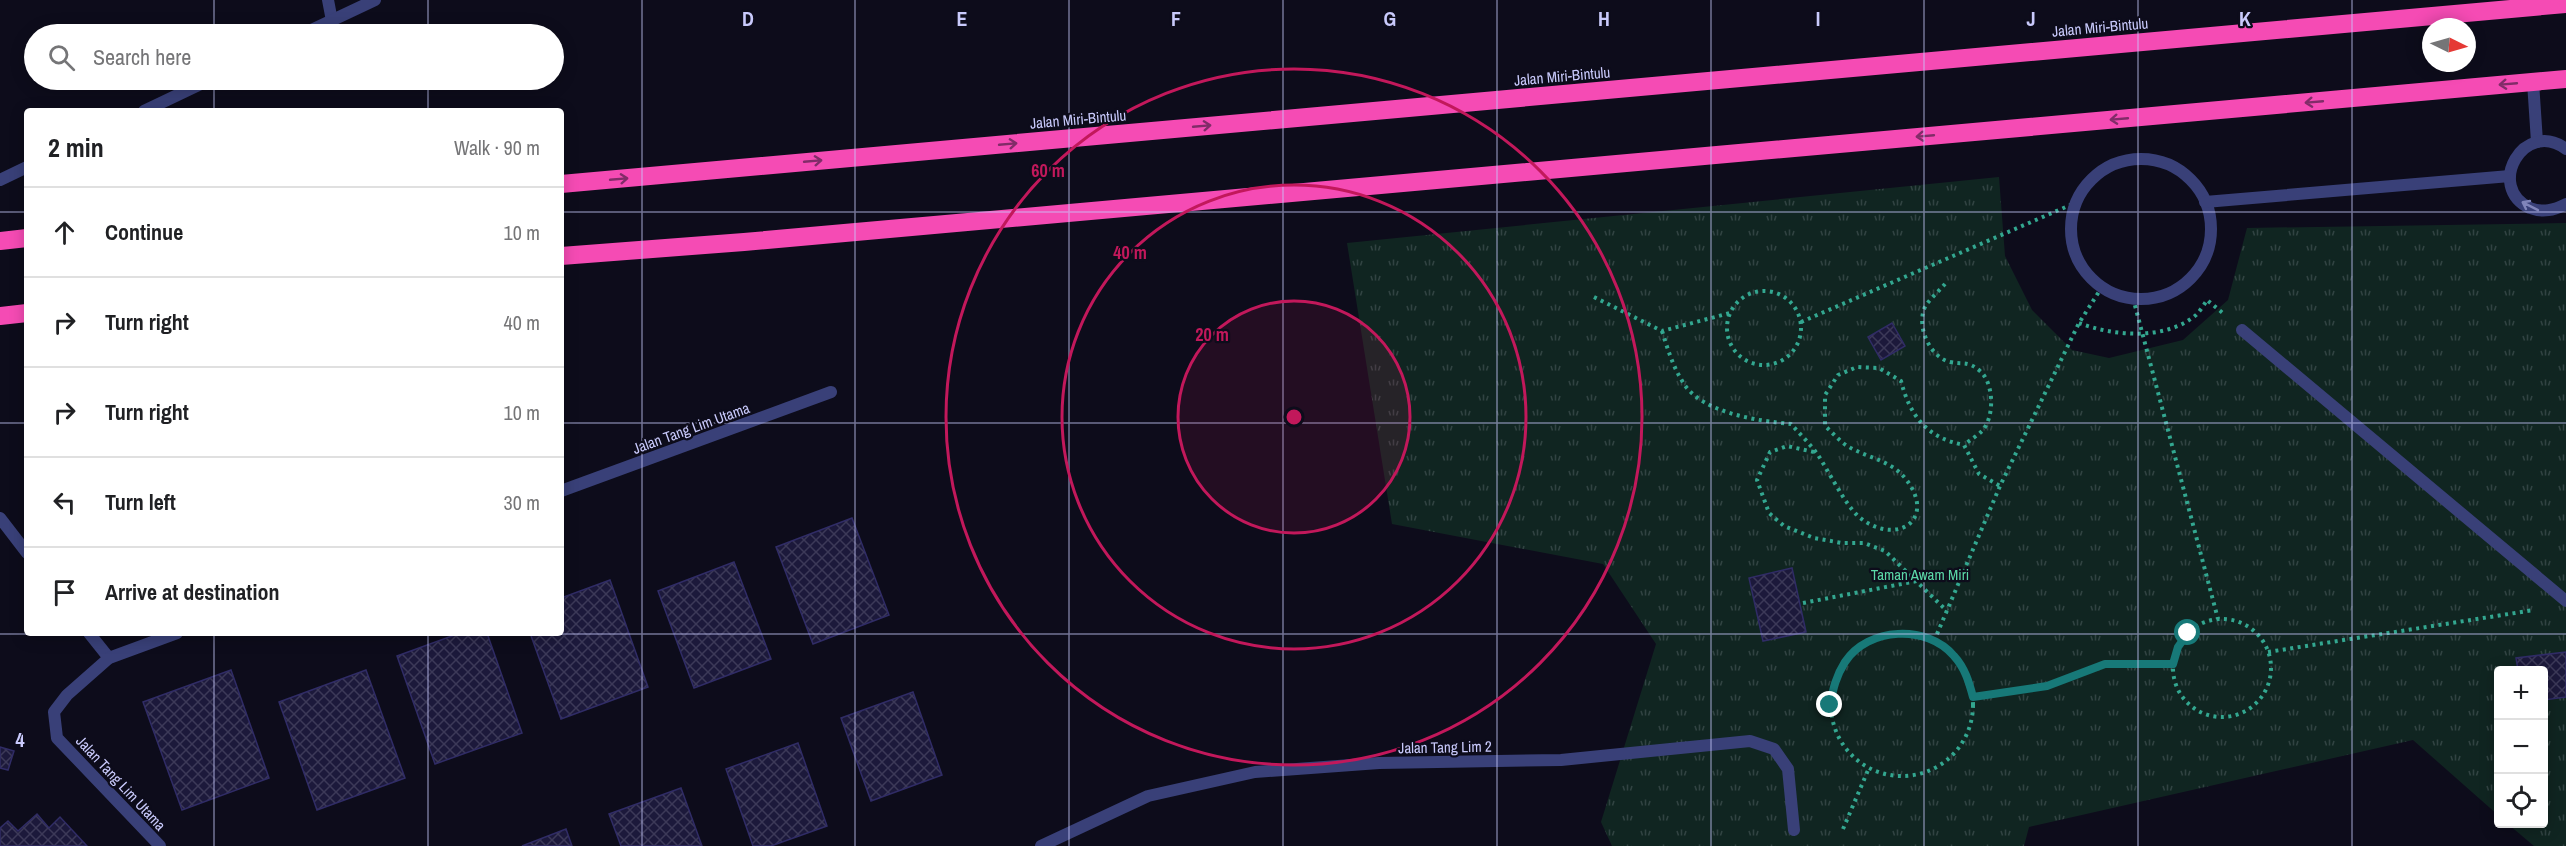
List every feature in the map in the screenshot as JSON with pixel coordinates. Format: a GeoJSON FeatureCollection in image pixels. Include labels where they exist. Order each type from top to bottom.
{"type":"FeatureCollection","features":[{"type":"Feature","properties":{"kind":"highway","name":"Jalan Miri-Bintulu"},"geometry":{"type":"LineString","coordinates":[[564,184],[2566,4]]}},
{"type":"Feature","properties":{"kind":"highway"},"geometry":{"type":"LineString","coordinates":[[564,256],[756,241],[2566,79]]}},
{"type":"Feature","properties":{"kind":"highway"},"geometry":{"type":"LineString","coordinates":[[0,241],[24,238]]}},
{"type":"Feature","properties":{"kind":"highway"},"geometry":{"type":"LineString","coordinates":[[0,316],[24,313]]}},
{"type":"Feature","properties":{"kind":"street"},"geometry":{"type":"LineString","coordinates":[[328,0],[332,21]]}},
{"type":"Feature","properties":{"kind":"street"},"geometry":{"type":"LineString","coordinates":[[325,24],[375,0]]}},
{"type":"Feature","properties":{"kind":"street"},"geometry":{"type":"LineString","coordinates":[[2533,82],[2537,142]]}},
{"type":"Feature","properties":{"kind":"street"},"geometry":{"type":"LineString","coordinates":[[150,108],[188,90]]}},
{"type":"Feature","properties":{"kind":"street"},"geometry":{"type":"LineString","coordinates":[[2566,149],[2549,142],[2537,142],[2526,146],[2517,154],[2510,176],[2517,198],[2526,205],[2536,210],[2547,211],[2566,204]]}},
{"type":"Feature","properties":{"kind":"street"},"geometry":{"type":"LineString","coordinates":[[2128,159],[2152,159],[2174,167],[2192,181],[2205,202],[2210,222],[2209,242],[2202,262],[2190,278],[2173,291],[2154,298],[2133,298],[2102,287],[2085,271],[2074,250],[2071,226],[2075,203],[2087,183],[2106,167],[2128,159]]}},
{"type":"Feature","properties":{"kind":"street"},"geometry":{"type":"LineString","coordinates":[[0,180],[24,168]]}},
{"type":"Feature","properties":{"kind":"street"},"geometry":{"type":"LineString","coordinates":[[2205,202],[2510,176]]}},
{"type":"Feature","properties":{"kind":"street"},"geometry":{"type":"LineString","coordinates":[[2242,330],[2566,601]]}},
{"type":"Feature","properties":{"kind":"street","name":"Jalan Tang Lim Utama"},"geometry":{"type":"LineString","coordinates":[[564,490],[831,392]]}},
{"type":"Feature","properties":{"kind":"street"},"geometry":{"type":"LineString","coordinates":[[0,518],[24,549]]}},
{"type":"Feature","properties":{"kind":"street"},"geometry":{"type":"LineString","coordinates":[[91,636],[109,658]]}},
{"type":"Feature","properties":{"kind":"street","name":"Jalan Tang Lim Utama"},"geometry":{"type":"LineString","coordinates":[[160,846],[57,738],[54,712],[67,695],[109,658],[169,636]]}},
{"type":"Feature","properties":{"kind":"street","name":"Jalan Tang Lim 2"},"geometry":{"type":"LineString","coordinates":[[1041,846],[1148,796],[1255,772],[1379,763],[1561,760],[1750,741],[1774,749],[1788,769],[1794,830]]}},
{"type":"Feature","properties":{"kind":"path"},"geometry":{"type":"LineString","coordinates":[[1801,322],[2075,203]]}},
{"type":"Feature","properties":{"kind":"path"},"geometry":{"type":"LineString","coordinates":[[1662,332],[1673,365],[1685,386],[1713,407],[1751,420],[1791,424],[1816,453],[1857,515],[1877,529],[1898,530],[1912,524],[1917,513],[1917,500],[1905,477],[1882,460],[1849,447],[1825,426],[1825,395],[1838,375],[1857,367],[1879,368],[1901,381],[1906,401],[1924,427],[1946,442],[1964,445],[1984,429],[1991,411],[1991,393],[1982,372],[1965,362],[1949,362],[1933,352],[1923,330],[1925,306],[1945,285]]}},
{"type":"Feature","properties":{"kind":"path"},"geometry":{"type":"LineString","coordinates":[[1934,641],[2000,486],[2079,323],[2102,287]]}},
{"type":"Feature","properties":{"kind":"path"},"geometry":{"type":"LineString","coordinates":[[1757,291],[1780,294],[1790,301],[1801,322],[1798,346],[1779,364],[1753,365],[1733,350],[1727,338],[1730,314],[1736,303],[1757,291]]}},
{"type":"Feature","properties":{"kind":"path"},"geometry":{"type":"LineString","coordinates":[[1594,297],[1662,332],[1730,314]]}},
{"type":"Feature","properties":{"kind":"path"},"geometry":{"type":"LineString","coordinates":[[2133,298],[2218,619]]}},
{"type":"Feature","properties":{"kind":"path"},"geometry":{"type":"LineString","coordinates":[[2079,323],[2113,333],[2142,332],[2176,326],[2196,315],[2207,300],[2242,330]]}},
{"type":"Feature","properties":{"kind":"path"},"geometry":{"type":"LineString","coordinates":[[1964,445],[1979,474],[2000,486]]}},
{"type":"Feature","properties":{"kind":"path"},"geometry":{"type":"LineString","coordinates":[[1816,453],[1787,446],[1770,452],[1757,480],[1769,513],[1784,526],[1814,538],[1842,543],[1864,543],[1885,551],[1947,611]]}},
{"type":"Feature","properties":{"kind":"path"},"geometry":{"type":"LineString","coordinates":[[1803,603],[1917,581]]}},
{"type":"Feature","properties":{"kind":"path"},"geometry":{"type":"LineString","coordinates":[[2268,652],[2544,609]]}},
{"type":"Feature","properties":{"kind":"path"},"geometry":{"type":"LineString","coordinates":[[2218,619],[2234,621],[2250,628],[2261,639],[2272,667],[2263,697],[2251,708],[2238,715],[2222,718],[2207,715],[2193,708],[2181,696],[2174,681],[2173,664],[2178,647],[2188,633],[2201,624],[2218,619]]}},
{"type":"Feature","properties":{"kind":"path"},"geometry":{"type":"LineString","coordinates":[[1911,634],[1934,641],[1953,655],[1967,675],[1973,697],[1972,720],[1964,742],[1949,760],[1929,772],[1906,777],[1884,775],[1869,768],[1845,749],[1834,729],[1830,705],[1834,681],[1846,660],[1864,644],[1887,635],[1911,634]]}},
{"type":"Feature","properties":{"kind":"path"},"geometry":{"type":"LineString","coordinates":[[1973,697],[2047,686],[2105,664],[2173,664]]}},
{"type":"Feature","properties":{"kind":"path"},"geometry":{"type":"LineString","coordinates":[[1843,829],[1869,768]]}},
{"type":"Feature","properties":{"kind":"green space","name":"Taman Awam Miri"},"geometry":{"type":"Polygon","coordinates":[[[1999,177],[2005,256],[2032,310],[2072,350],[2109,358],[2183,340],[2228,300],[2247,228],[2566,223],[2566,846],[2534,846],[2513,828],[2548,828],[2548,666],[2494,666],[2494,811],[2413,740],[2029,827],[2024,846],[1612,846],[1601,822],[1656,644],[1603,564],[1392,524],[1347,243],[1999,177]]]}},
{"type":"Feature","properties":{"kind":"building"},"geometry":{"type":"Polygon","coordinates":[[[1892,323],[1905,346],[1881,360],[1868,337],[1892,323]]]}},
{"type":"Feature","properties":{"kind":"building"},"geometry":{"type":"Polygon","coordinates":[[[852,518],[889,615],[813,644],[776,547],[852,518]]]}},
{"type":"Feature","properties":{"kind":"building"},"geometry":{"type":"Polygon","coordinates":[[[734,562],[771,659],[694,688],[658,591],[734,562]]]}},
{"type":"Feature","properties":{"kind":"building"},"geometry":{"type":"Polygon","coordinates":[[[1792,568],[1806,632],[1763,641],[1749,578],[1792,568]]]}},
{"type":"Feature","properties":{"kind":"building"},"geometry":{"type":"Polygon","coordinates":[[[610,580],[648,687],[561,719],[531,636],[564,636],[564,597],[610,580]]]}},
{"type":"Feature","properties":{"kind":"building"},"geometry":{"type":"Polygon","coordinates":[[[452,636],[488,636],[522,733],[435,764],[397,656],[452,636]]]}},
{"type":"Feature","properties":{"kind":"building"},"geometry":{"type":"Polygon","coordinates":[[[2566,652],[2566,697],[2548,699],[2548,666],[2517,666],[2516,658],[2566,652]]]}},
{"type":"Feature","properties":{"kind":"building"},"geometry":{"type":"Polygon","coordinates":[[[231,670],[269,778],[182,810],[143,702],[231,670]]]}},
{"type":"Feature","properties":{"kind":"building"},"geometry":{"type":"Polygon","coordinates":[[[366,670],[405,778],[317,810],[279,702],[366,670]]]}},
{"type":"Feature","properties":{"kind":"building"},"geometry":{"type":"Polygon","coordinates":[[[913,692],[942,775],[871,801],[841,718],[913,692]]]}},
{"type":"Feature","properties":{"kind":"building"},"geometry":{"type":"Polygon","coordinates":[[[798,743],[827,826],[771,846],[753,846],[726,769],[798,743]]]}},
{"type":"Feature","properties":{"kind":"building"},"geometry":{"type":"Polygon","coordinates":[[[0,747],[14,751],[8,770],[0,768],[0,747]]]}},
{"type":"Feature","properties":{"kind":"building"},"geometry":{"type":"Polygon","coordinates":[[[681,788],[702,846],[621,846],[609,814],[681,788]]]}},
{"type":"Feature","properties":{"kind":"building"},"geometry":{"type":"Polygon","coordinates":[[[37,814],[49,828],[60,817],[87,846],[0,846],[0,828],[8,821],[18,831],[37,814]]]}},
{"type":"Feature","properties":{"kind":"building"},"geometry":{"type":"Polygon","coordinates":[[[566,829],[572,846],[522,846],[566,829]]]}},
{"type":"Feature","properties":{"kind":"route"},"geometry":{"type":"LineString","coordinates":[[1830,705],[1834,681],[1846,660],[1864,644],[1887,635],[1911,634],[1934,641],[1953,655],[1967,675],[1973,697],[2047,686],[2105,664],[2173,664],[2178,647],[2188,633]]}}]}
